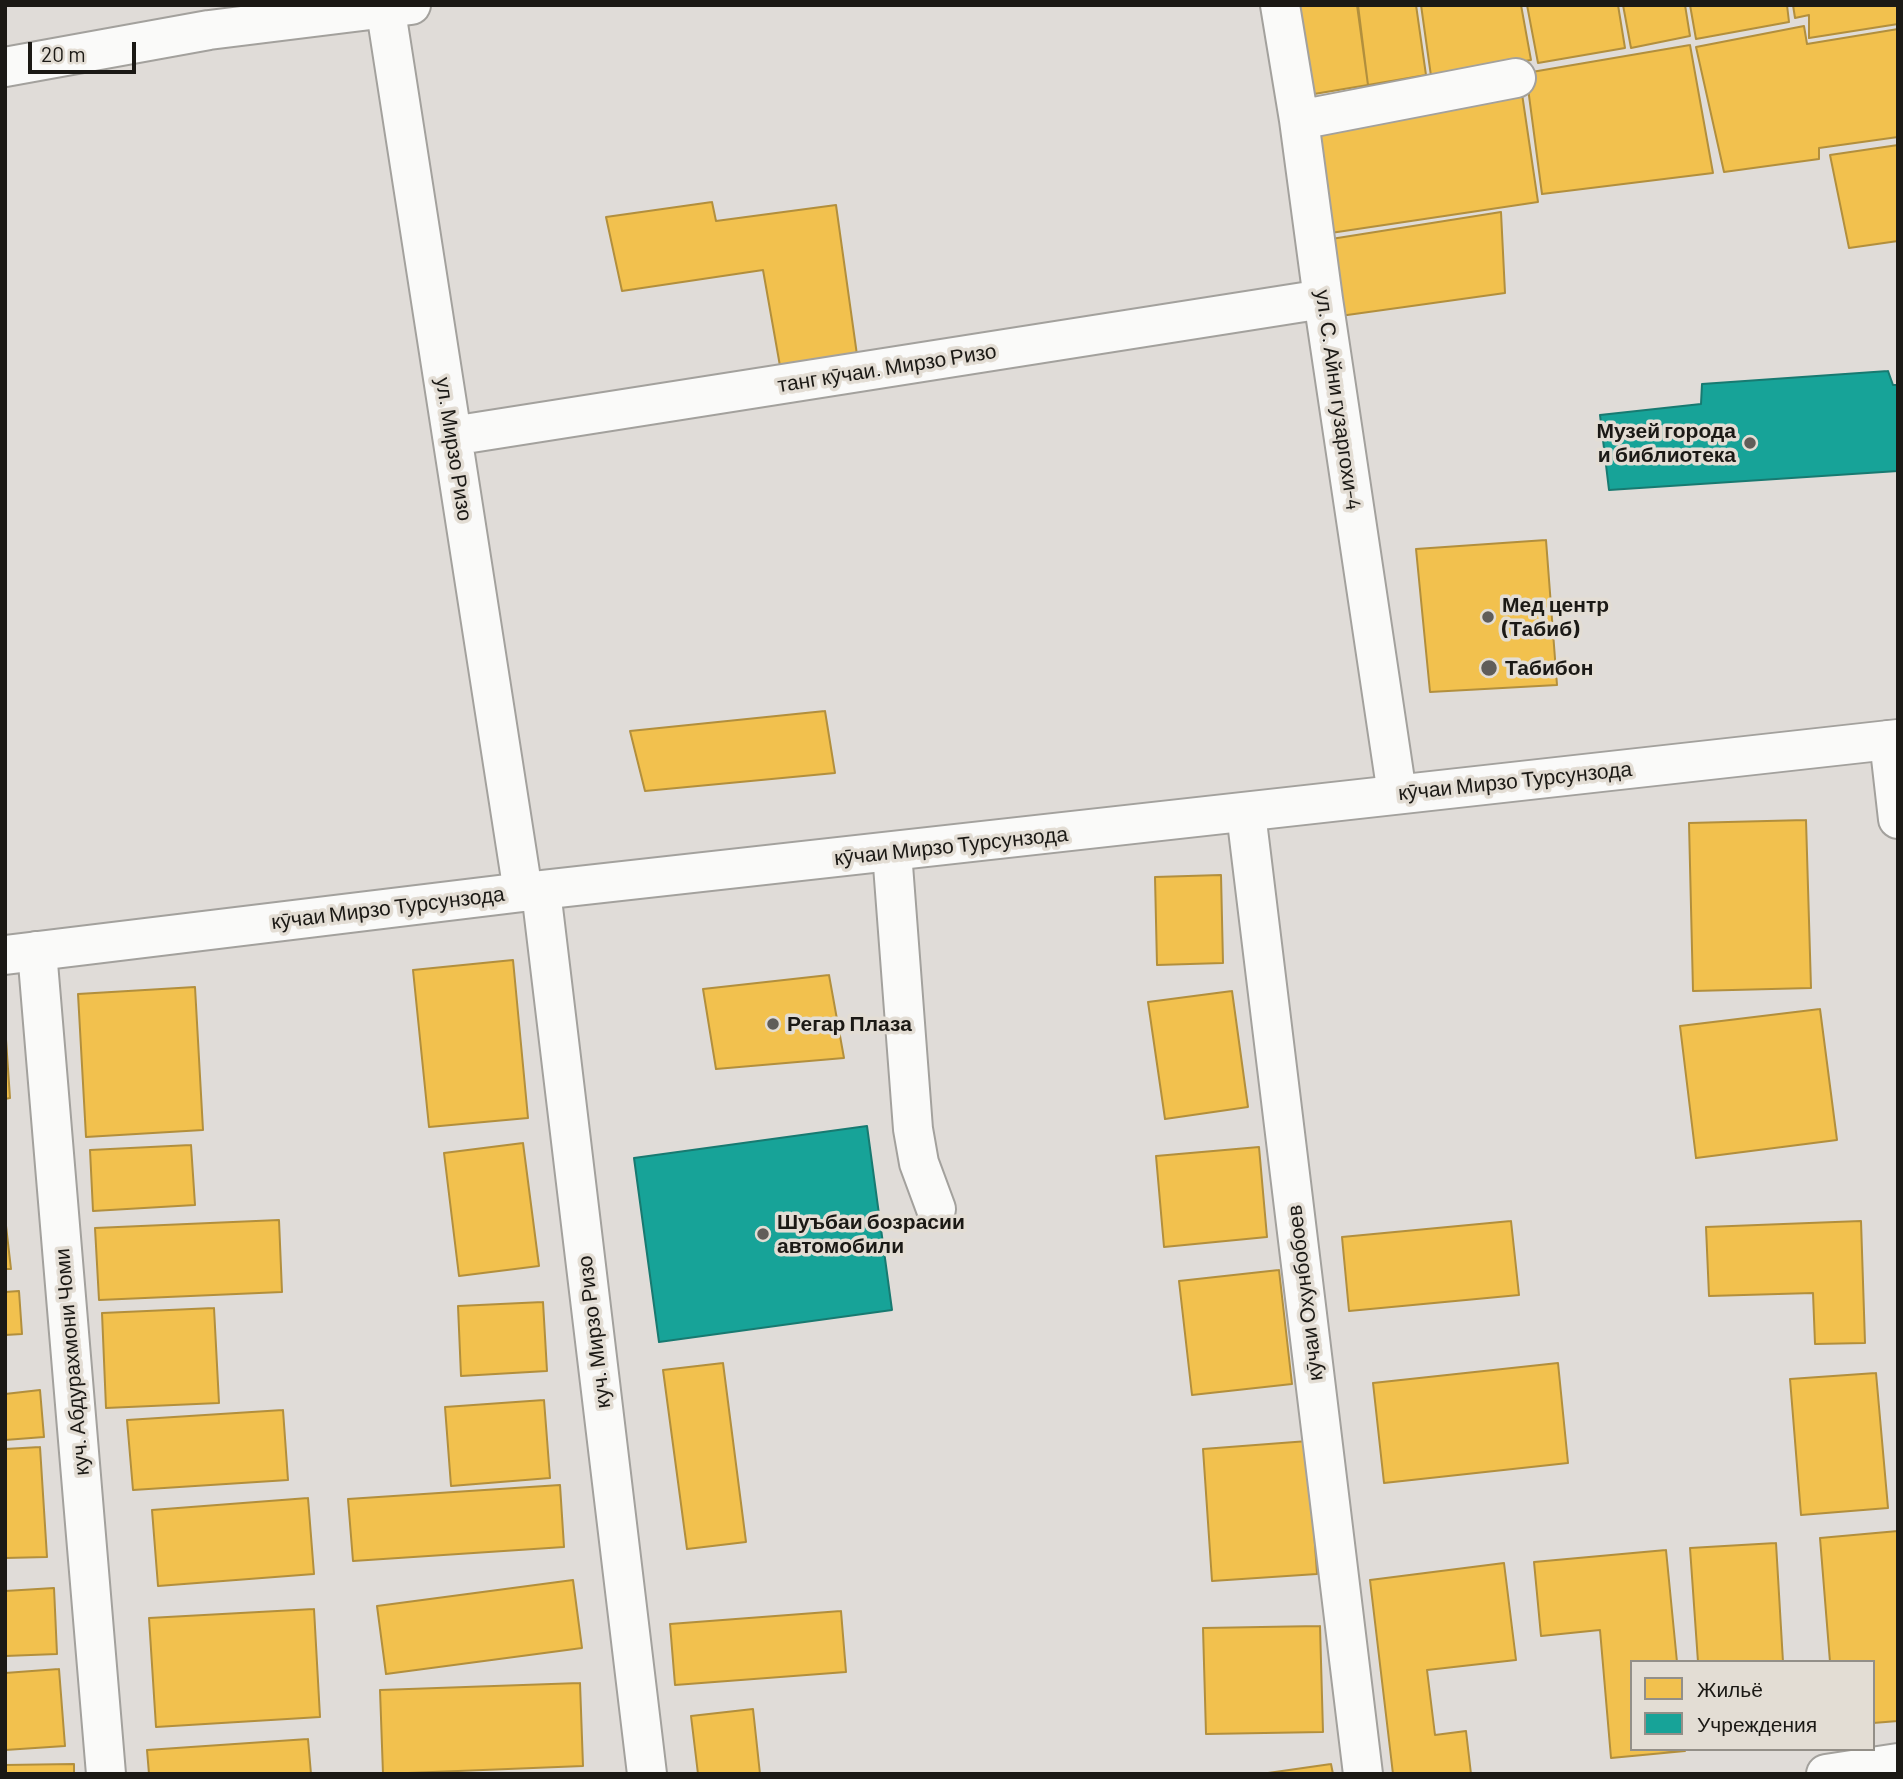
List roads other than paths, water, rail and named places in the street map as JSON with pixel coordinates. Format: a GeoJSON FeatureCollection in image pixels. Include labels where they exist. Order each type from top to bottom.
{"type":"FeatureCollection","features":[{"type":"Feature","properties":{"kind":"street","name":"ул. С. Айни гузаргохи-4"},"geometry":{"type":"LineString","coordinates":[[1280,5],[1300,120],[1323,299],[1397,794]]}},
{"type":"Feature","properties":{"kind":"street"},"geometry":{"type":"LineString","coordinates":[[5,67],[209,30],[394,7]]}},
{"type":"Feature","properties":{"kind":"street","name":"ул. Мирзо Ризо"},"geometry":{"type":"LineString","coordinates":[[394,7],[452,436],[532,892]]}},
{"type":"Feature","properties":{"kind":"street"},"geometry":{"type":"LineString","coordinates":[[1300,120],[1516,78]]}},
{"type":"Feature","properties":{"kind":"street","name":"танг кӯчаи. Мирзо Ризо"},"geometry":{"type":"LineString","coordinates":[[452,436],[1323,299]]}},
{"type":"Feature","properties":{"kind":"street"},"geometry":{"type":"LineString","coordinates":[[1893,739],[1898,820]]}},
{"type":"Feature","properties":{"kind":"street","name":"кӯчаи Мирзо Турсунзода"},"geometry":{"type":"LineString","coordinates":[[21,953],[532,892],[1893,739]]}},
{"type":"Feature","properties":{"kind":"street","name":"кӯчаи Охунбобоев"},"geometry":{"type":"LineString","coordinates":[[1246,813],[1363,1774]]}},
{"type":"Feature","properties":{"kind":"street"},"geometry":{"type":"LineString","coordinates":[[892,852],[913,1129],[919,1163],[936,1209]]}},
{"type":"Feature","properties":{"kind":"street","name":"куч. Мирзо Ризо"},"geometry":{"type":"LineString","coordinates":[[532,892],[647,1774]]}},
{"type":"Feature","properties":{"kind":"street","name":"куч. Абдурахмони Чоми"},"geometry":{"type":"LineString","coordinates":[[21,953],[106,1774]]}},
{"type":"Feature","properties":{"kind":"street"},"geometry":{"type":"LineString","coordinates":[[1826,1774],[1898,1763]]}},
{"type":"Feature","properties":{"kind":"place","name":"Музей города и библиотека"},"geometry":{"type":"Point","coordinates":[1750,443]}},
{"type":"Feature","properties":{"kind":"place","name":"Мед центр (Табиб)"},"geometry":{"type":"Point","coordinates":[1488,617]}},
{"type":"Feature","properties":{"kind":"place","name":"Табибон"},"geometry":{"type":"Point","coordinates":[1489,668]}},
{"type":"Feature","properties":{"kind":"place","name":"Регар Плаза"},"geometry":{"type":"Point","coordinates":[773,1024]}},
{"type":"Feature","properties":{"kind":"place","name":"Шуъбаи бозрасии автомобили"},"geometry":{"type":"Point","coordinates":[763,1234]}}]}
